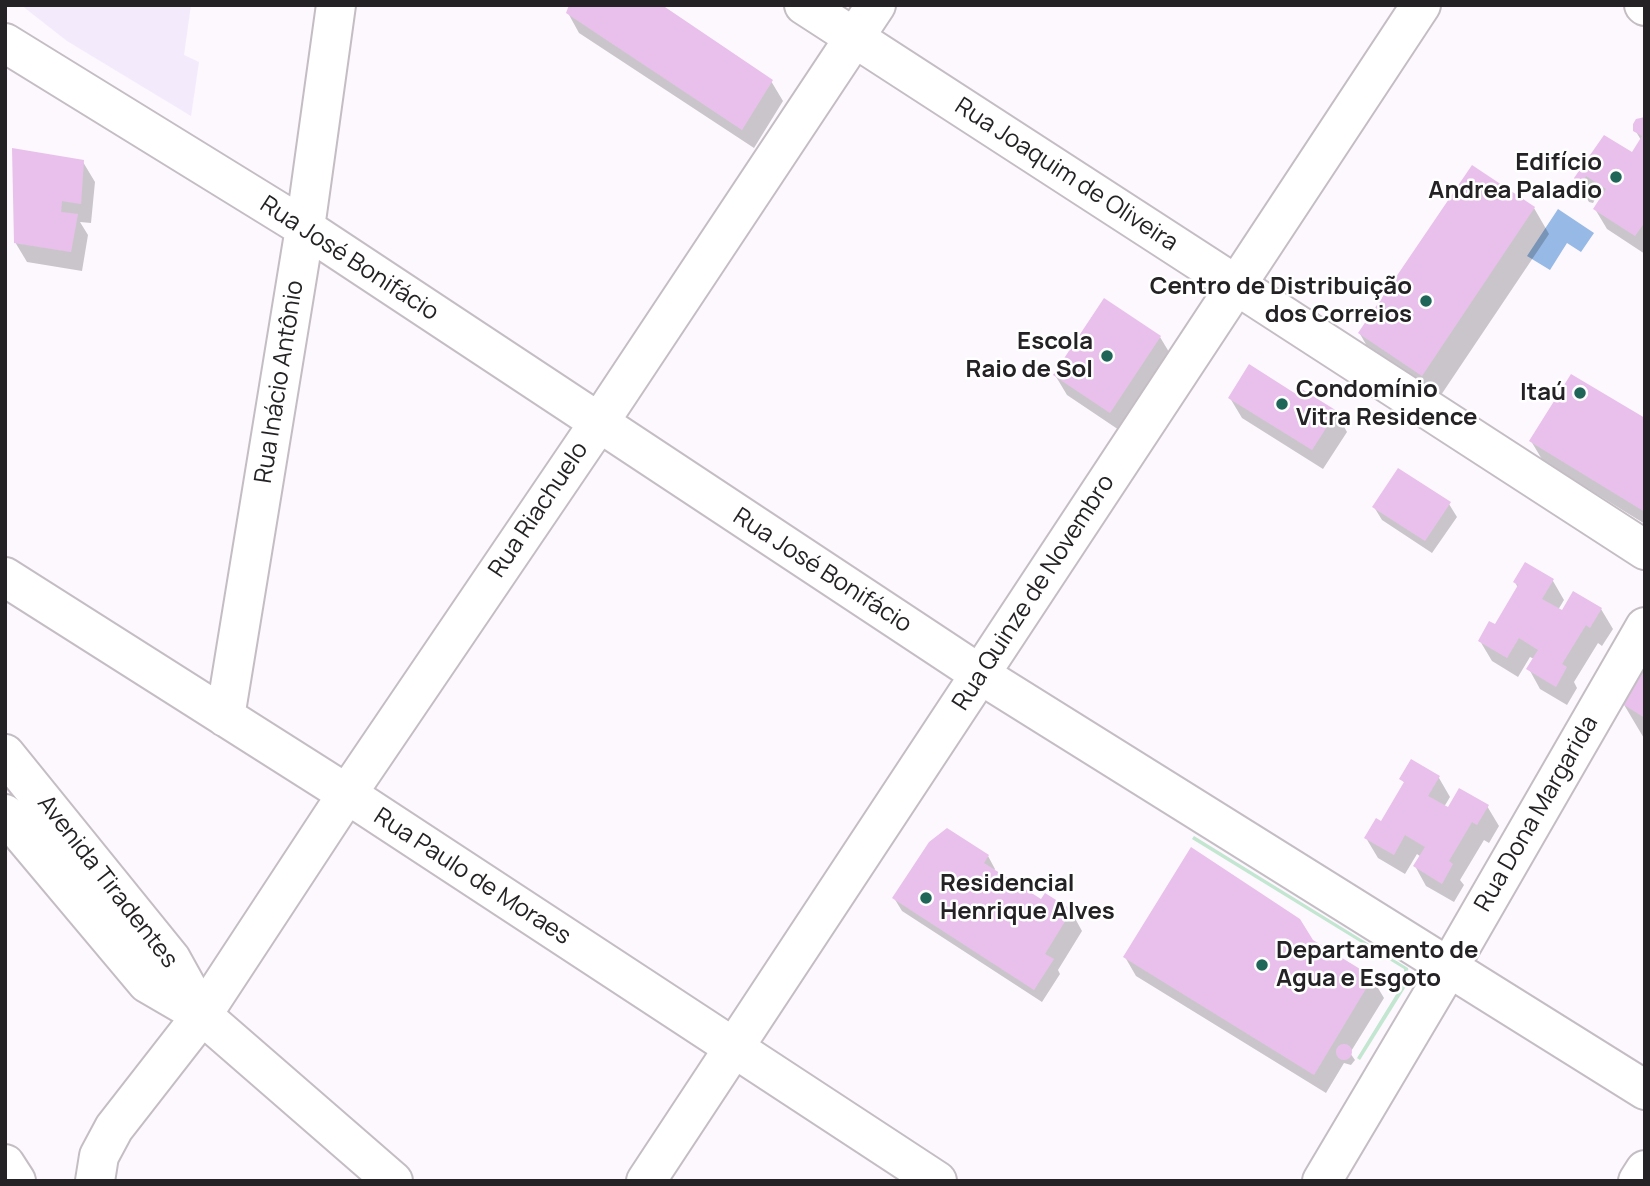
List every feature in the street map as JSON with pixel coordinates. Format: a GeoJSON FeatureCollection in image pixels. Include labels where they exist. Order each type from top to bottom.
{"type":"FeatureCollection","features":[{"type":"Feature","properties":{"kind":"street","name":"Rua Inácio Antônio"},"geometry":{"type":"LineString","coordinates":[[225,717],[305,228],[336,5]]}},
{"type":"Feature","properties":{"kind":"street","name":"Rua Joaquim de Oliveira"},"geometry":{"type":"LineString","coordinates":[[804,5],[1645,550]]}},
{"type":"Feature","properties":{"kind":"street","name":"Rua Riachuelo"},"geometry":{"type":"LineString","coordinates":[[95,1181],[99,1156],[114,1128],[202,1015],[346,794],[598,424],[876,5]]}},
{"type":"Feature","properties":{"kind":"street","name":"Rua Quinze de Novembro"},"geometry":{"type":"LineString","coordinates":[[646,1181],[1421,5]]}},
{"type":"Feature","properties":{"kind":"street","name":"Rua José Bonifácio"},"geometry":{"type":"LineString","coordinates":[[5,43],[305,228],[981,675],[1645,1090]]}},
{"type":"Feature","properties":{"kind":"street","name":"Rua Paulo de Moraes"},"geometry":{"type":"LineString","coordinates":[[5,577],[346,794],[937,1181]]}},
{"type":"Feature","properties":{"kind":"street","name":"Rua Dona Margarida"},"geometry":{"type":"LineString","coordinates":[[1322,1181],[1645,627]]}},
{"type":"Feature","properties":{"kind":"street","name":"Avenida Tiradentes"},"geometry":{"type":"LineString","coordinates":[[5,754],[171,959],[202,1015]]}},
{"type":"Feature","properties":{"kind":"street","name":"Avenida Tiradentes"},"geometry":{"type":"LineString","coordinates":[[5,814],[147,983],[202,1015],[393,1181]]}},
{"type":"Feature","properties":{"kind":"street"},"geometry":{"type":"LineString","coordinates":[[5,1164],[16,1181]]}},
{"type":"Feature","properties":{"kind":"street"},"geometry":{"type":"LineString","coordinates":[[1638,1181],[1645,1170]]}},
{"type":"Feature","properties":{"kind":"shaded area"},"geometry":{"type":"Polygon","coordinates":[[[21,5],[191,5],[184,55],[199,62],[191,116],[67,41],[21,5]]]}},
{"type":"Feature","properties":{"kind":"green space"},"geometry":{"type":"Polygon","coordinates":[[[1194,836],[1408,968],[1410,980],[1360,1060],[1357,1058],[1405,980],[1404,969],[1192,839],[1194,836]]]}},
{"type":"Feature","properties":{"kind":"water"},"geometry":{"type":"Polygon","coordinates":[[[1558,209],[1594,233],[1581,252],[1567,243],[1550,270],[1527,256],[1558,209]]]}},
{"type":"Feature","properties":{"kind":"building"},"geometry":{"type":"Polygon","coordinates":[[[569,5],[662,5],[773,80],[742,130],[566,13],[569,5]]]}},
{"type":"Feature","properties":{"kind":"building","name":"Edifício Andrea Paladio"},"geometry":{"type":"Polygon","coordinates":[[[1645,117],[1645,222],[1635,236],[1593,209],[1606,189],[1586,176],[1579,184],[1574,178],[1604,135],[1632,152],[1642,136],[1633,131],[1633,124],[1636,119],[1645,117]]]}},
{"type":"Feature","properties":{"kind":"building"},"geometry":{"type":"Polygon","coordinates":[[[12,148],[84,160],[81,204],[62,201],[61,212],[78,214],[71,252],[14,243],[12,148]]]}},
{"type":"Feature","properties":{"kind":"building","name":"Centro de Distribuição dos Correios"},"geometry":{"type":"Polygon","coordinates":[[[1472,165],[1535,207],[1422,376],[1358,333],[1472,165]]]}},
{"type":"Feature","properties":{"kind":"building","name":"Escola Raio de Sol"},"geometry":{"type":"Polygon","coordinates":[[[1104,298],[1161,336],[1110,413],[1053,375],[1104,298]]]}},
{"type":"Feature","properties":{"kind":"building","name":"Condomínio Vitra Residence"},"geometry":{"type":"Polygon","coordinates":[[[1249,364],[1296,394],[1300,388],[1337,411],[1312,450],[1228,398],[1249,364]]]}},
{"type":"Feature","properties":{"kind":"building"},"geometry":{"type":"Polygon","coordinates":[[[1571,374],[1645,418],[1645,512],[1529,441],[1571,374]]]}},
{"type":"Feature","properties":{"kind":"building"},"geometry":{"type":"Polygon","coordinates":[[[1398,468],[1451,502],[1425,541],[1372,507],[1398,468]]]}},
{"type":"Feature","properties":{"kind":"building"},"geometry":{"type":"Polygon","coordinates":[[[1525,562],[1554,579],[1542,599],[1562,610],[1573,591],[1602,608],[1590,628],[1586,625],[1562,664],[1567,667],[1556,687],[1526,669],[1538,650],[1519,638],[1507,658],[1478,641],[1489,621],[1495,624],[1518,585],[1513,582],[1525,562]]]}},
{"type":"Feature","properties":{"kind":"building"},"geometry":{"type":"Polygon","coordinates":[[[1645,665],[1645,718],[1621,703],[1645,665]]]}},
{"type":"Feature","properties":{"kind":"building"},"geometry":{"type":"Polygon","coordinates":[[[1411,759],[1440,776],[1428,796],[1448,807],[1459,788],[1489,805],[1477,825],[1472,822],[1449,861],[1453,864],[1442,884],[1413,866],[1425,847],[1405,835],[1394,855],[1364,838],[1376,818],[1381,821],[1404,782],[1399,779],[1411,759]]]}},
{"type":"Feature","properties":{"kind":"building"},"geometry":{"type":"Polygon","coordinates":[[[947,828],[989,855],[984,863],[1041,899],[1045,893],[1072,910],[1045,954],[1054,959],[1034,990],[892,898],[929,842],[947,828]]]}},
{"type":"Feature","properties":{"kind":"building"},"geometry":{"type":"Polygon","coordinates":[[[1191,847],[1300,919],[1313,940],[1373,977],[1314,1075],[1123,957],[1191,847]]]}},
{"type":"Feature","properties":{"kind":"building"},"geometry":{"type":"Polygon","coordinates":[[[1344,1044],[1350,1046],[1350,1058],[1344,1060],[1338,1058],[1336,1052],[1338,1046],[1344,1044]]]}},
{"type":"Feature","properties":{"kind":"place","name":"Edifício Andrea Paladio"},"geometry":{"type":"Point","coordinates":[1616,177]}},
{"type":"Feature","properties":{"kind":"place","name":"Centro de Distribuição dos Correios"},"geometry":{"type":"Point","coordinates":[1426,301]}},
{"type":"Feature","properties":{"kind":"place","name":"Escola Raio de Sol"},"geometry":{"type":"Point","coordinates":[1107,356]}},
{"type":"Feature","properties":{"kind":"place","name":"Itaú"},"geometry":{"type":"Point","coordinates":[1580,393]}},
{"type":"Feature","properties":{"kind":"place","name":"Condomínio Vitra Residence"},"geometry":{"type":"Point","coordinates":[1282,404]}},
{"type":"Feature","properties":{"kind":"place","name":"Residencial Henrique Alves"},"geometry":{"type":"Point","coordinates":[926,898]}},
{"type":"Feature","properties":{"kind":"place","name":"Departamento de Agua e Esgoto"},"geometry":{"type":"Point","coordinates":[1262,965]}}]}
